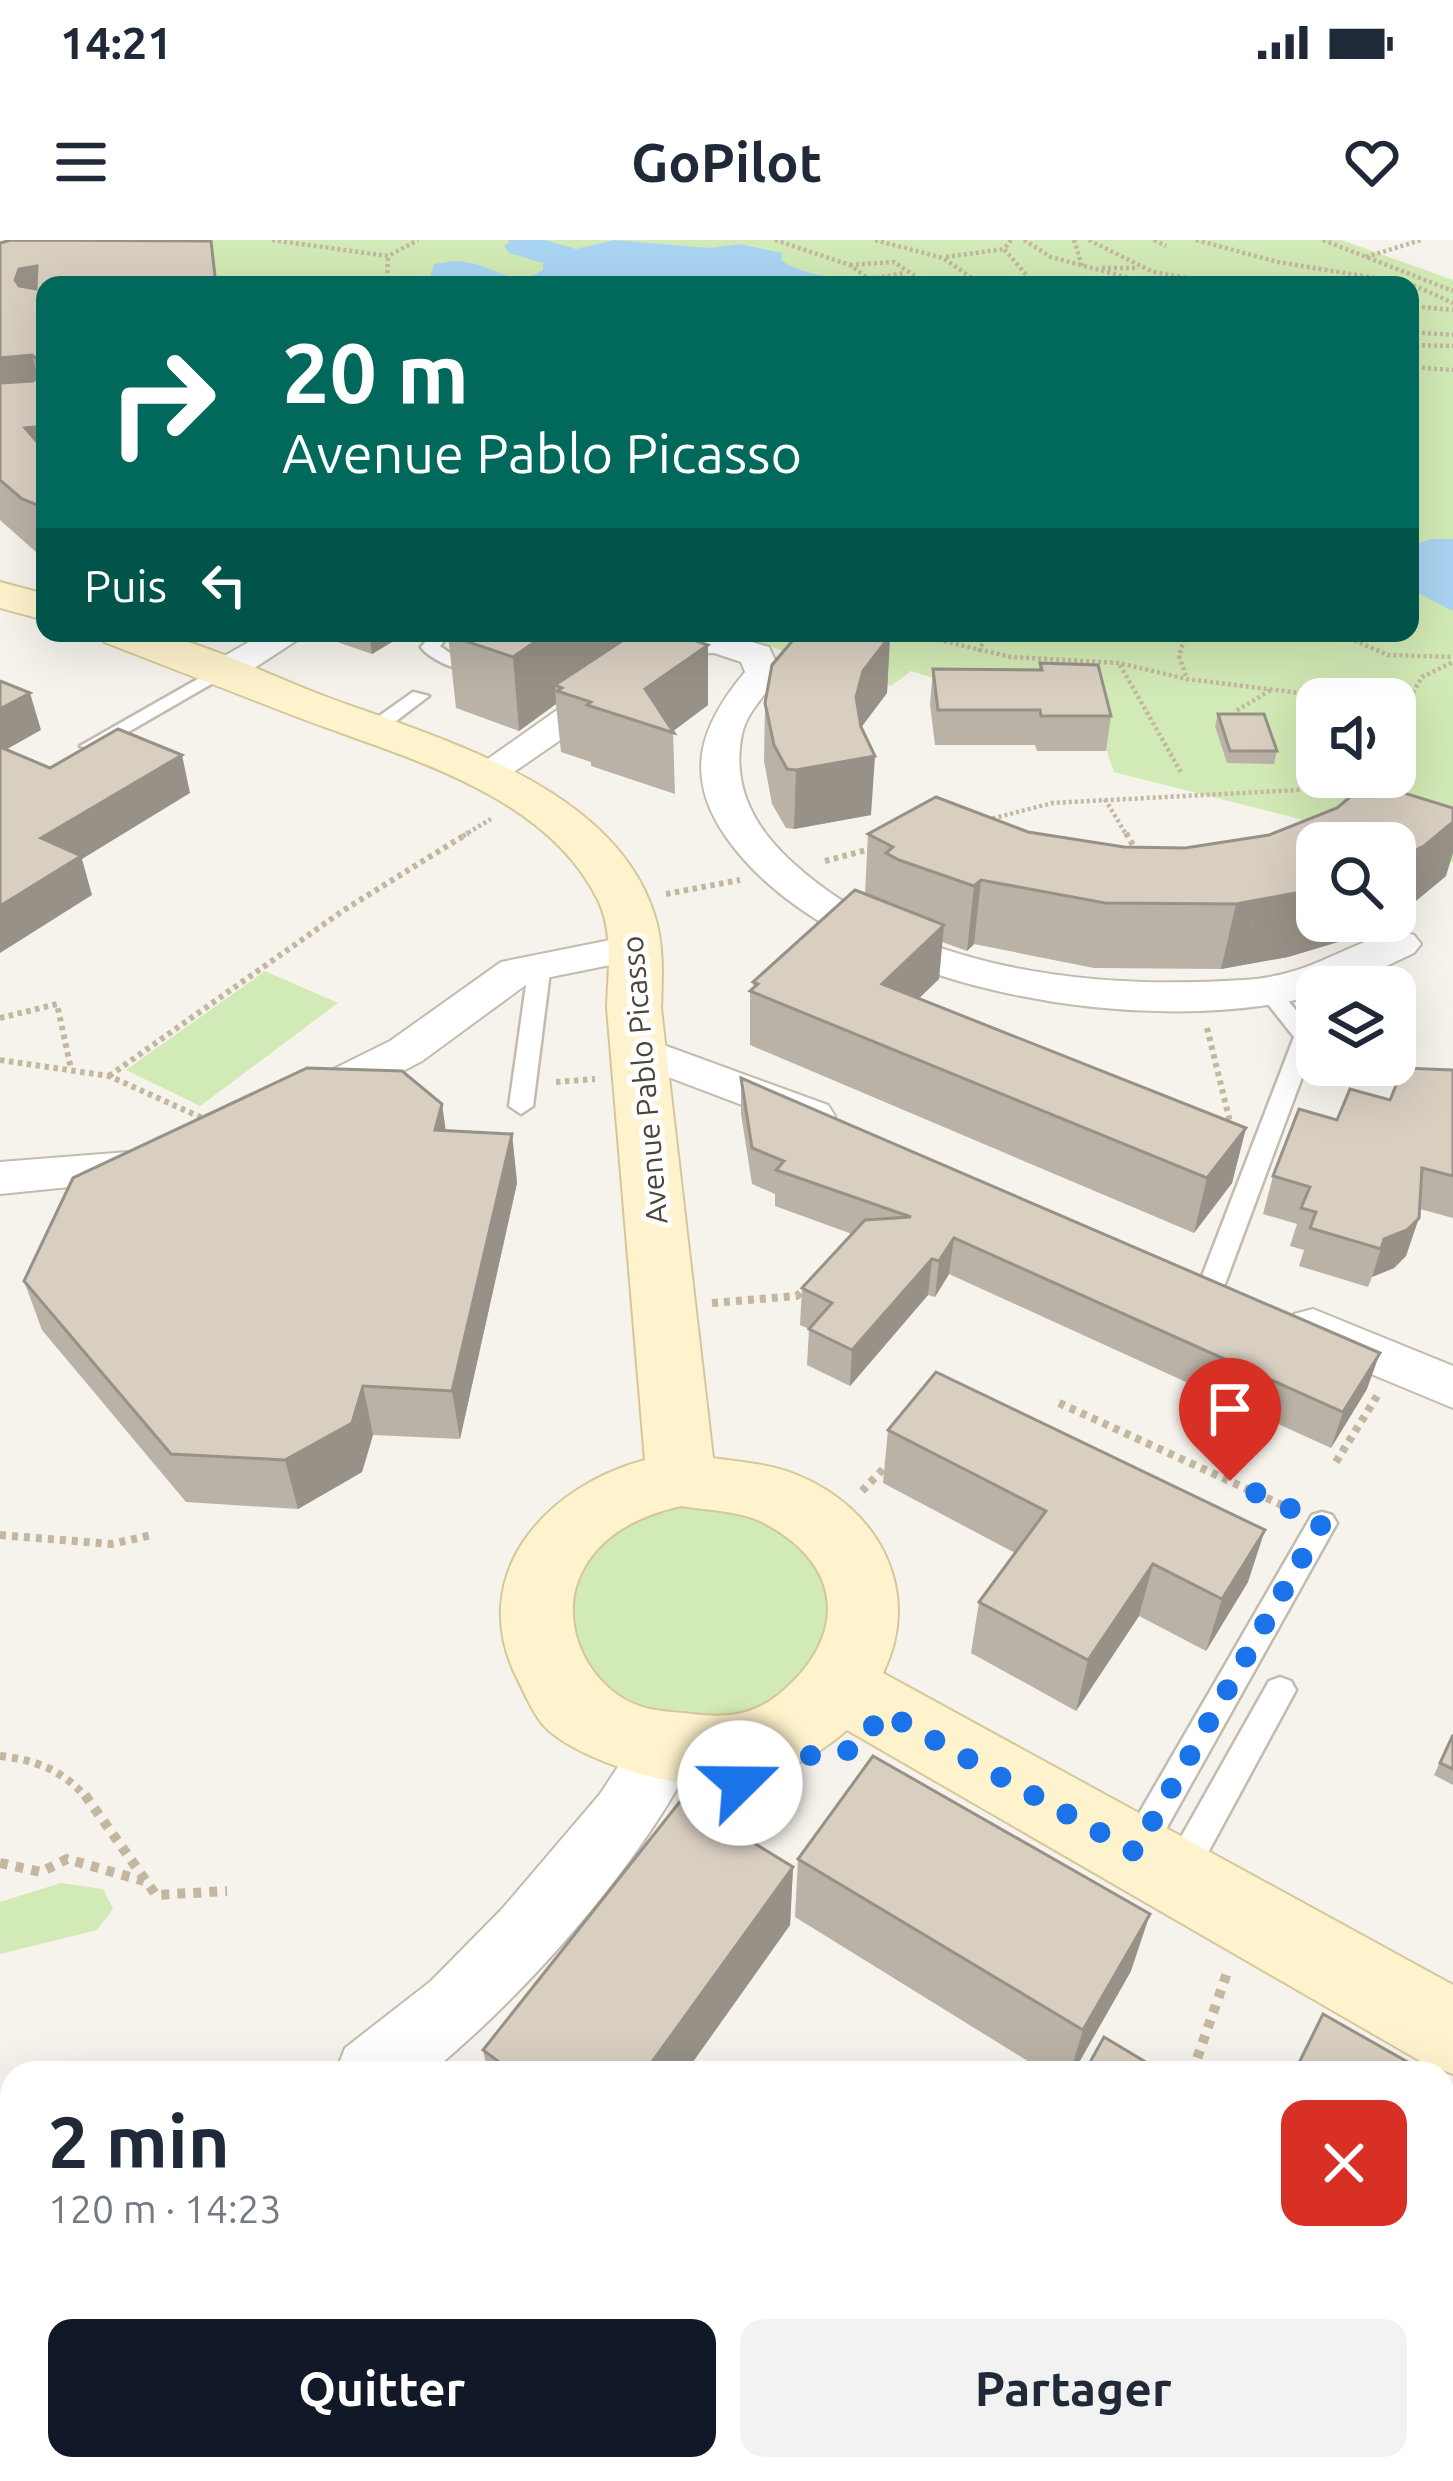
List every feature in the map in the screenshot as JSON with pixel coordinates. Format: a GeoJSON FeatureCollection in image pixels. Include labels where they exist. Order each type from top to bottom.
{"type":"FeatureCollection","features":[{"type":"Feature","properties":{"kind":"street","name":"Avenue Pablo Picasso"},"geometry":{"type":"LineString","coordinates":[[142,642],[372,730],[492,794],[542,809],[591,852],[625,902],[635,948],[634,1008],[681,1479]]}},
{"type":"Feature","properties":{"kind":"street"},"geometry":{"type":"LineString","coordinates":[[223,672],[275,642]]}},
{"type":"Feature","properties":{"kind":"street"},"geometry":{"type":"LineString","coordinates":[[492,794],[682,642]]}},
{"type":"Feature","properties":{"kind":"street"},"geometry":{"type":"LineString","coordinates":[[713,642],[756,655],[763,673],[723,734],[720,795],[758,854],[835,917],[917,954],[1032,983],[1160,995],[1299,986],[1399,944]]}},
{"type":"Feature","properties":{"kind":"street"},"geometry":{"type":"LineString","coordinates":[[0,1178],[140,1171],[248,1128],[406,1051],[500,980],[540,964],[635,948]]}},
{"type":"Feature","properties":{"kind":"street"},"geometry":{"type":"LineString","coordinates":[[639,1050],[858,1136]]}},
{"type":"Feature","properties":{"kind":"street"},"geometry":{"type":"LineString","coordinates":[[1228,1291],[1453,1388]]}},
{"type":"Feature","properties":{"kind":"street"},"geometry":{"type":"LineString","coordinates":[[681,1479],[733,1480],[765,1490],[822,1520],[847,1549],[863,1582],[868,1618],[861,1654],[842,1688],[817,1713],[784,1733],[747,1746],[706,1752],[666,1749],[609,1730],[565,1696],[539,1652],[534,1603],[550,1557],[582,1519],[628,1492],[681,1479]]}},
{"type":"Feature","properties":{"kind":"street"},"geometry":{"type":"LineString","coordinates":[[842,1688],[1453,2032]]}},
{"type":"Feature","properties":{"kind":"street"},"geometry":{"type":"LineString","coordinates":[[388,2061],[435,2029],[501,1964],[616,1825],[666,1749]]}},
{"type":"Feature","properties":{"kind":"lane"},"geometry":{"type":"LineString","coordinates":[[434,642],[430,647],[439,657],[460,670],[507,661],[531,642]]}},
{"type":"Feature","properties":{"kind":"lane"},"geometry":{"type":"LineString","coordinates":[[67,759],[223,672]]}},
{"type":"Feature","properties":{"kind":"lane"},"geometry":{"type":"LineString","coordinates":[[372,730],[420,696]]}},
{"type":"Feature","properties":{"kind":"lane"},"geometry":{"type":"LineString","coordinates":[[521,1106],[540,964]]}},
{"type":"Feature","properties":{"kind":"lane"},"geometry":{"type":"LineString","coordinates":[[1228,1291],[1306,1036],[1267,989]]}},
{"type":"Feature","properties":{"kind":"lane"},"geometry":{"type":"LineString","coordinates":[[1156,1864],[1322,1523]]}},
{"type":"Feature","properties":{"kind":"lane"},"geometry":{"type":"LineString","coordinates":[[1156,1864],[1280,1690]]}},
{"type":"Feature","properties":{"kind":"path"},"geometry":{"type":"LineString","coordinates":[[272,240],[388,256],[418,240]]}},
{"type":"Feature","properties":{"kind":"path"},"geometry":{"type":"LineString","coordinates":[[775,240],[850,265],[865,276]]}},
{"type":"Feature","properties":{"kind":"path"},"geometry":{"type":"LineString","coordinates":[[875,240],[943,258],[969,276]]}},
{"type":"Feature","properties":{"kind":"path"},"geometry":{"type":"LineString","coordinates":[[943,258],[1004,249],[1011,240]]}},
{"type":"Feature","properties":{"kind":"path"},"geometry":{"type":"LineString","coordinates":[[1024,240],[1051,257],[1120,276]]}},
{"type":"Feature","properties":{"kind":"path"},"geometry":{"type":"LineString","coordinates":[[1074,240],[1085,267]]}},
{"type":"Feature","properties":{"kind":"path"},"geometry":{"type":"LineString","coordinates":[[1090,240],[1143,268]]}},
{"type":"Feature","properties":{"kind":"path"},"geometry":{"type":"LineString","coordinates":[[1154,240],[1166,246]]}},
{"type":"Feature","properties":{"kind":"path"},"geometry":{"type":"LineString","coordinates":[[1196,240],[1278,262],[1363,276]]}},
{"type":"Feature","properties":{"kind":"path"},"geometry":{"type":"LineString","coordinates":[[1323,240],[1413,276]]}},
{"type":"Feature","properties":{"kind":"path"},"geometry":{"type":"LineString","coordinates":[[1364,258],[1420,240]]}},
{"type":"Feature","properties":{"kind":"path"},"geometry":{"type":"LineString","coordinates":[[1004,249],[1027,276]]}},
{"type":"Feature","properties":{"kind":"path"},"geometry":{"type":"LineString","coordinates":[[387,276],[388,256]]}},
{"type":"Feature","properties":{"kind":"path"},"geometry":{"type":"LineString","coordinates":[[850,265],[895,262],[910,276]]}},
{"type":"Feature","properties":{"kind":"path"},"geometry":{"type":"LineString","coordinates":[[1085,267],[1143,268],[1182,276]]}},
{"type":"Feature","properties":{"kind":"path"},"geometry":{"type":"LineString","coordinates":[[886,276],[904,273]]}},
{"type":"Feature","properties":{"kind":"path"},"geometry":{"type":"LineString","coordinates":[[1419,278],[1453,291]]}},
{"type":"Feature","properties":{"kind":"path"},"geometry":{"type":"LineString","coordinates":[[1419,288],[1453,306]]}},
{"type":"Feature","properties":{"kind":"path"},"geometry":{"type":"LineString","coordinates":[[1419,306],[1453,306]]}},
{"type":"Feature","properties":{"kind":"path"},"geometry":{"type":"LineString","coordinates":[[1419,333],[1453,335]]}},
{"type":"Feature","properties":{"kind":"path"},"geometry":{"type":"LineString","coordinates":[[1419,345],[1453,346]]}},
{"type":"Feature","properties":{"kind":"path"},"geometry":{"type":"LineString","coordinates":[[1419,368],[1453,370]]}},
{"type":"Feature","properties":{"kind":"path"},"geometry":{"type":"LineString","coordinates":[[943,642],[980,652],[1119,664],[1187,679],[1296,692]]}},
{"type":"Feature","properties":{"kind":"path"},"geometry":{"type":"LineString","coordinates":[[980,652],[983,642]]}},
{"type":"Feature","properties":{"kind":"path"},"geometry":{"type":"LineString","coordinates":[[1184,642],[1180,656],[1187,679]]}},
{"type":"Feature","properties":{"kind":"path"},"geometry":{"type":"LineString","coordinates":[[1358,642],[1388,655],[1453,660]]}},
{"type":"Feature","properties":{"kind":"path"},"geometry":{"type":"LineString","coordinates":[[1416,687],[1422,676],[1453,660]]}},
{"type":"Feature","properties":{"kind":"path"},"geometry":{"type":"LineString","coordinates":[[1119,664],[1182,774]]}},
{"type":"Feature","properties":{"kind":"path"},"geometry":{"type":"LineString","coordinates":[[1240,737],[1236,711],[1272,689]]}},
{"type":"Feature","properties":{"kind":"path"},"geometry":{"type":"LineString","coordinates":[[966,825],[1052,803],[1296,790]]}},
{"type":"Feature","properties":{"kind":"path"},"geometry":{"type":"LineString","coordinates":[[109,1076],[344,910],[492,794]]}},
{"type":"Feature","properties":{"kind":"path"},"geometry":{"type":"LineString","coordinates":[[1105,799],[1144,865]]}},
{"type":"Feature","properties":{"kind":"path"},"geometry":{"type":"LineString","coordinates":[[0,1018],[57,1004],[71,1069]]}},
{"type":"Feature","properties":{"kind":"path"},"geometry":{"type":"LineString","coordinates":[[0,1060],[109,1076],[208,1120],[248,1128]]}},
{"type":"Feature","properties":{"kind":"path"},"geometry":{"type":"LineString","coordinates":[[1219,1064],[1232,1134]]}},
{"type":"Feature","properties":{"kind":"path"},"geometry":{"type":"LineString","coordinates":[[704,1304],[797,1296],[810,1282]]}},
{"type":"Feature","properties":{"kind":"path"},"geometry":{"type":"LineString","coordinates":[[1336,1462],[1397,1365]]}},
{"type":"Feature","properties":{"kind":"path"},"geometry":{"type":"LineString","coordinates":[[1059,1403],[1322,1523]]}},
{"type":"Feature","properties":{"kind":"path"},"geometry":{"type":"LineString","coordinates":[[822,1520],[876,1481],[898,1450]]}},
{"type":"Feature","properties":{"kind":"path"},"geometry":{"type":"LineString","coordinates":[[0,1535],[111,1544],[152,1535]]}},
{"type":"Feature","properties":{"kind":"path"},"geometry":{"type":"LineString","coordinates":[[0,1756],[21,1756],[65,1776],[106,1816],[156,1895],[227,1891]]}},
{"type":"Feature","properties":{"kind":"path"},"geometry":{"type":"LineString","coordinates":[[0,1863],[41,1872],[67,1859],[144,1882]]}},
{"type":"Feature","properties":{"kind":"path"},"geometry":{"type":"LineString","coordinates":[[1196,2061],[1247,1915]]}},
{"type":"Feature","properties":{"kind":"green space"},"geometry":{"type":"Polygon","coordinates":[[[52,240],[1341,240],[1453,280],[1453,863],[1416,848],[1416,822],[1311,822],[1114,772],[1083,682],[946,682],[911,671],[891,686],[757,642],[1419,642],[1419,276],[42,273],[52,240]]]}},
{"type":"Feature","properties":{"kind":"green space"},"geometry":{"type":"Polygon","coordinates":[[[265,971],[338,1003],[200,1106],[126,1070],[265,971]]]}},
{"type":"Feature","properties":{"kind":"green space"},"geometry":{"type":"Polygon","coordinates":[[[666,1503],[787,1519],[843,1608],[785,1701],[714,1719],[676,1716],[639,1704],[607,1686],[582,1661],[569,1631],[569,1597],[587,1561],[615,1527],[666,1503]]]}},
{"type":"Feature","properties":{"kind":"green space"},"geometry":{"type":"Polygon","coordinates":[[[61,1883],[103,1889],[113,1909],[97,1930],[0,1954],[0,1902],[61,1883]]]}},
{"type":"Feature","properties":{"kind":"water"},"geometry":{"type":"Polygon","coordinates":[[[507,240],[544,240],[576,249],[615,240],[709,248],[740,244],[782,253],[781,260],[790,265],[827,276],[532,276],[543,270],[543,263],[509,253],[504,246],[507,240]]]}},
{"type":"Feature","properties":{"kind":"water"},"geometry":{"type":"Polygon","coordinates":[[[434,264],[475,264],[510,276],[431,276],[434,264]]]}},
{"type":"Feature","properties":{"kind":"water"},"geometry":{"type":"Polygon","coordinates":[[[1453,539],[1453,611],[1419,594],[1419,543],[1453,539]]]}},
{"type":"Feature","properties":{"kind":"building"},"geometry":{"type":"Polygon","coordinates":[[[211,241],[215,276],[37,276],[37,266],[19,269],[15,280],[19,286],[36,289],[36,358],[0,358],[0,243],[211,241]]]}},
{"type":"Feature","properties":{"kind":"building"},"geometry":{"type":"Polygon","coordinates":[[[36,378],[36,427],[25,428],[36,441],[36,504],[0,480],[0,383],[36,378]]]}},
{"type":"Feature","properties":{"kind":"building"},"geometry":{"type":"Polygon","coordinates":[[[469,642],[535,642],[513,657],[469,642]]]}},
{"type":"Feature","properties":{"kind":"building"},"geometry":{"type":"Polygon","coordinates":[[[620,642],[708,645],[645,689],[674,733],[587,705],[591,702],[557,691],[562,688],[555,685],[620,642]]]}},
{"type":"Feature","properties":{"kind":"building"},"geometry":{"type":"Polygon","coordinates":[[[791,642],[885,642],[863,671],[856,697],[861,727],[875,756],[787,769],[774,745],[765,703],[772,665],[791,642]]]}},
{"type":"Feature","properties":{"kind":"building"},"geometry":{"type":"Polygon","coordinates":[[[1040,663],[1098,665],[1111,716],[938,710],[933,669],[1042,670],[1040,663]]]}},
{"type":"Feature","properties":{"kind":"building"},"geometry":{"type":"Polygon","coordinates":[[[0,681],[30,693],[0,709],[0,681]]]}},
{"type":"Feature","properties":{"kind":"building"},"geometry":{"type":"Polygon","coordinates":[[[1218,714],[1264,714],[1277,751],[1230,751],[1218,714]]]}},
{"type":"Feature","properties":{"kind":"building"},"geometry":{"type":"Polygon","coordinates":[[[118,729],[182,755],[41,838],[81,856],[0,906],[0,747],[50,768],[118,729]]]}},
{"type":"Feature","properties":{"kind":"building"},"geometry":{"type":"Polygon","coordinates":[[[936,797],[1028,832],[1124,847],[1185,848],[1269,835],[1296,824],[1296,893],[1236,904],[1105,903],[981,880],[974,886],[899,860],[886,853],[893,847],[868,834],[936,797]]]}},
{"type":"Feature","properties":{"kind":"building"},"geometry":{"type":"Polygon","coordinates":[[[1416,797],[1453,808],[1453,822],[1416,850],[1416,822],[1302,822],[1349,798],[1416,797]]]}},
{"type":"Feature","properties":{"kind":"building"},"geometry":{"type":"Polygon","coordinates":[[[855,890],[944,925],[882,984],[1246,1128],[1207,1178],[750,991],[758,984],[753,982],[855,890]]]}},
{"type":"Feature","properties":{"kind":"building"},"geometry":{"type":"Polygon","coordinates":[[[307,1068],[402,1071],[442,1104],[435,1130],[512,1134],[452,1391],[363,1386],[352,1423],[285,1460],[171,1454],[24,1281],[73,1178],[307,1068]]]}},
{"type":"Feature","properties":{"kind":"building"},"geometry":{"type":"Polygon","coordinates":[[[1416,1069],[1453,1070],[1453,1176],[1422,1168],[1419,1218],[1407,1230],[1384,1239],[1381,1249],[1310,1228],[1316,1212],[1301,1208],[1310,1187],[1273,1176],[1299,1109],[1337,1120],[1350,1089],[1390,1100],[1396,1086],[1416,1086],[1416,1069]]]}},
{"type":"Feature","properties":{"kind":"building"},"geometry":{"type":"Polygon","coordinates":[[[741,1078],[1380,1353],[1343,1412],[954,1238],[939,1261],[932,1259],[852,1350],[809,1329],[832,1303],[802,1288],[865,1220],[911,1217],[776,1170],[784,1161],[752,1148],[741,1078]]]}},
{"type":"Feature","properties":{"kind":"building"},"geometry":{"type":"Polygon","coordinates":[[[936,1372],[1265,1530],[1222,1599],[1153,1564],[1088,1660],[979,1602],[1046,1511],[888,1430],[936,1372]]]}},
{"type":"Feature","properties":{"kind":"building"},"geometry":{"type":"Polygon","coordinates":[[[1453,1735],[1453,1769],[1440,1763],[1453,1735]]]}},
{"type":"Feature","properties":{"kind":"building"},"geometry":{"type":"Polygon","coordinates":[[[873,1756],[1150,1914],[1083,2030],[798,1859],[873,1756]]]}},
{"type":"Feature","properties":{"kind":"building"},"geometry":{"type":"Polygon","coordinates":[[[682,1799],[793,1867],[653,2061],[498,2061],[483,2050],[682,1799]]]}},
{"type":"Feature","properties":{"kind":"building"},"geometry":{"type":"Polygon","coordinates":[[[1323,2014],[1406,2061],[1300,2061],[1323,2014]]]}},
{"type":"Feature","properties":{"kind":"building"},"geometry":{"type":"Polygon","coordinates":[[[1104,2037],[1144,2061],[1091,2061],[1104,2037]]]}},
{"type":"Feature","properties":{"kind":"route"},"geometry":{"type":"LineString","coordinates":[[740,1783],[817,1753],[855,1750],[884,1712],[1135,1852],[1322,1523],[1230,1481]]}}]}
